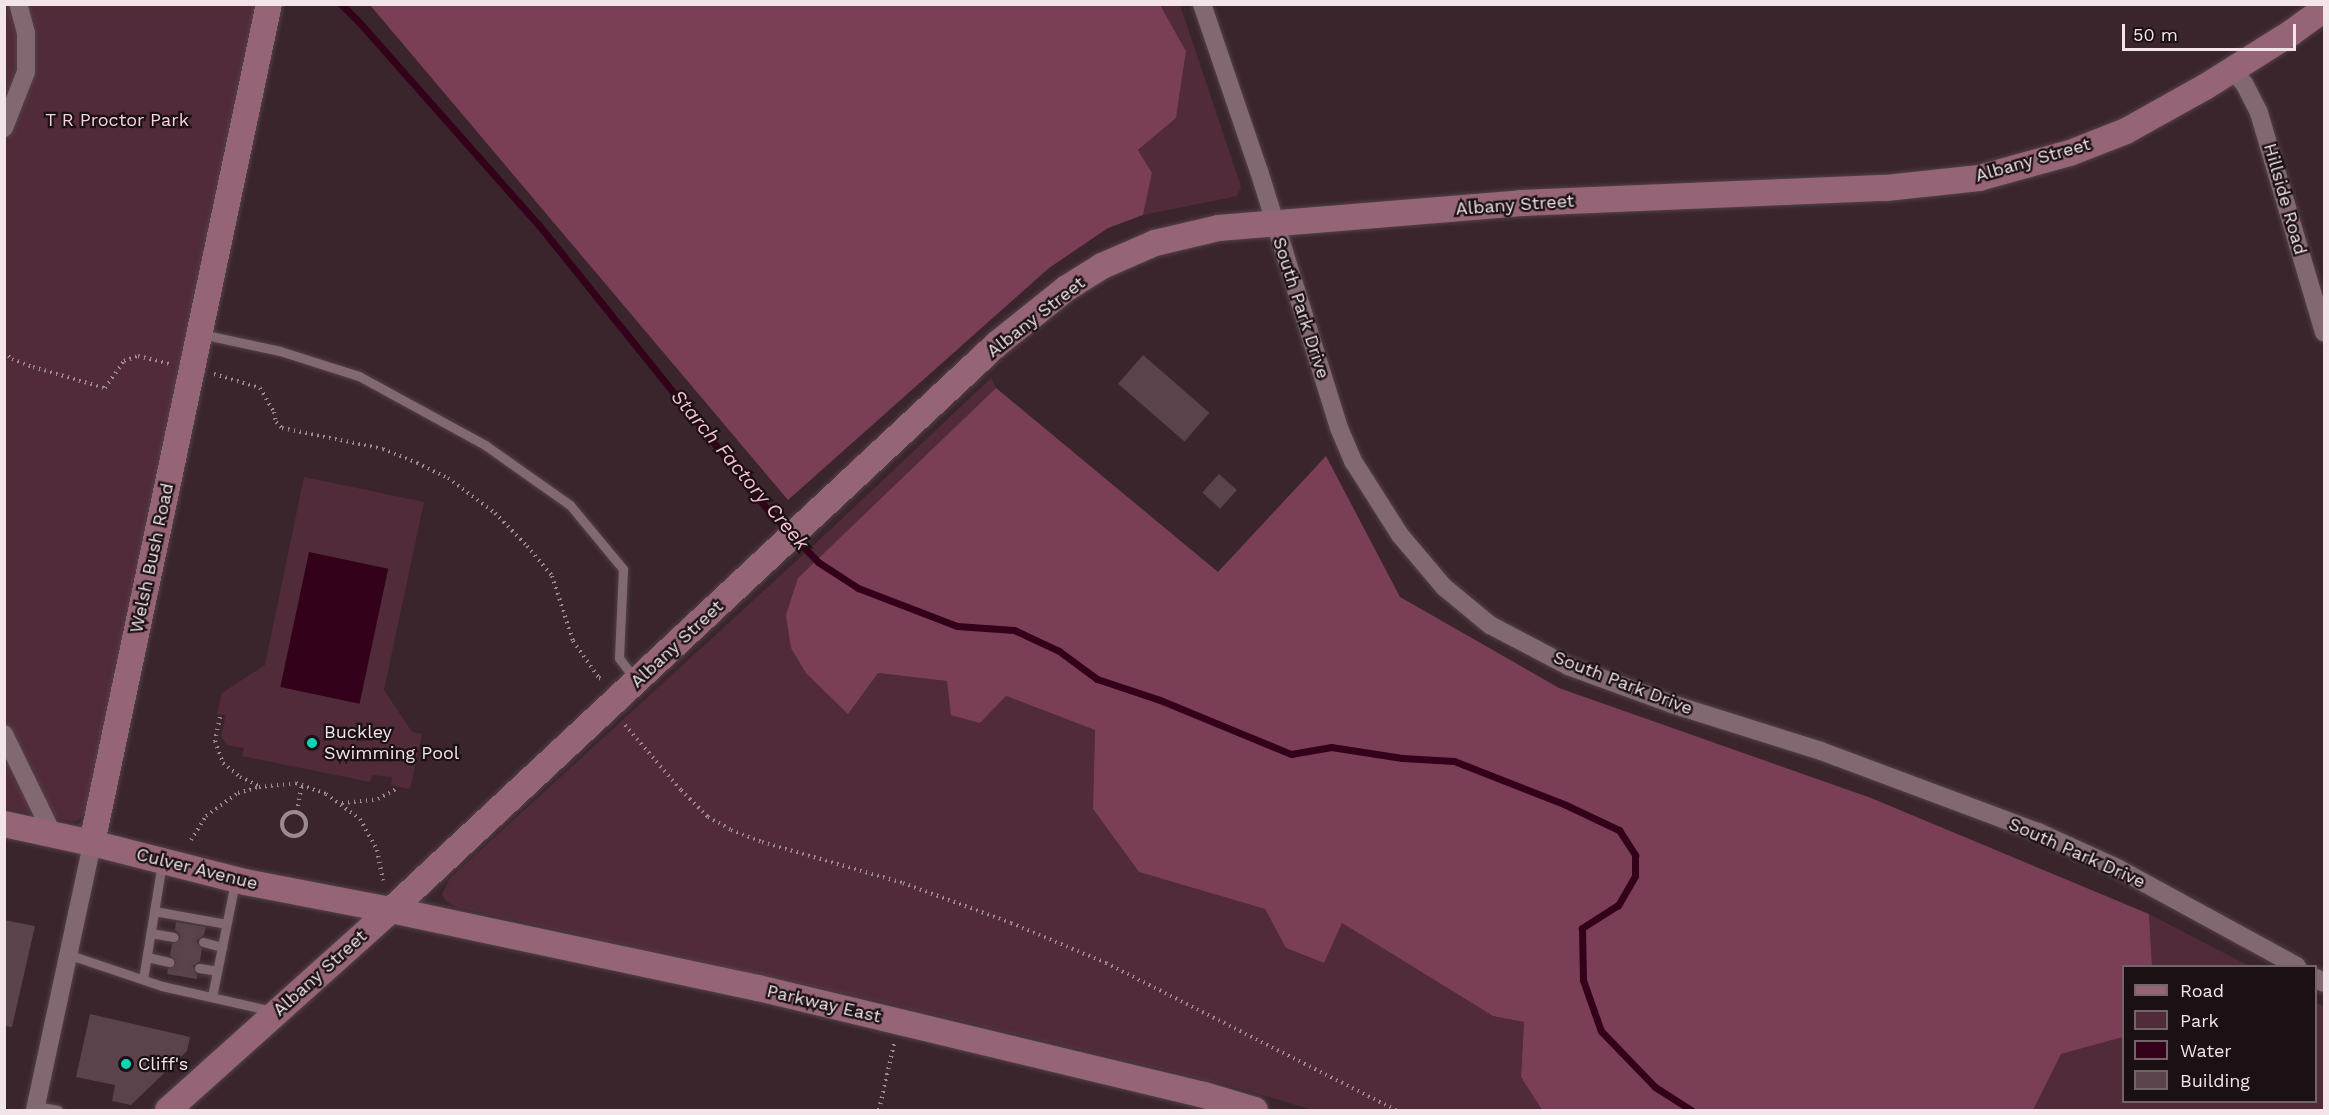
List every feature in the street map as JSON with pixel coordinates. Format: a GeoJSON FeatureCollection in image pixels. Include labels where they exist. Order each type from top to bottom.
{"type":"FeatureCollection","features":[{"type":"Feature","properties":{"kind":"street"},"geometry":{"type":"LineString","coordinates":[[4,128],[26,72],[26,33],[18,4]]}},
{"type":"Feature","properties":{"kind":"street","name":"Welsh Bush Road"},"geometry":{"type":"LineString","coordinates":[[35,1108],[70,955],[269,4]]}},
{"type":"Feature","properties":{"kind":"street","name":"South Park Drive"},"geometry":{"type":"LineString","coordinates":[[1202,4],[1259,171],[1273,223],[1339,428],[1353,461],[1407,543],[1444,587],[1490,625],[1568,666],[1672,704],[1821,751],[2038,832],[2117,868],[2295,965]]}},
{"type":"Feature","properties":{"kind":"street","name":"Albany Street"},"geometry":{"type":"LineString","coordinates":[[168,1110],[391,910],[997,344],[1067,288],[1102,266],[1155,243],[1219,228],[1521,203],[1886,188],[1980,178],[2070,153],[2126,131],[2233,70],[2325,9]]}},
{"type":"Feature","properties":{"kind":"street","name":"Hillside Road"},"geometry":{"type":"LineString","coordinates":[[2233,70],[2245,85],[2259,113],[2325,333]]}},
{"type":"Feature","properties":{"kind":"street"},"geometry":{"type":"LineString","coordinates":[[4,734],[53,835]]}},
{"type":"Feature","properties":{"kind":"street","name":"Culver Avenue"},"geometry":{"type":"LineString","coordinates":[[4,824],[92,843],[235,879],[391,910]]}},
{"type":"Feature","properties":{"kind":"street","name":"Parkway East"},"geometry":{"type":"LineString","coordinates":[[391,910],[758,988],[1194,1093],[1255,1110]]}},
{"type":"Feature","properties":{"kind":"lane"},"geometry":{"type":"LineString","coordinates":[[199,334],[280,351],[359,376],[485,445],[570,505],[623,569],[619,658],[637,681]]}},
{"type":"Feature","properties":{"kind":"lane"},"geometry":{"type":"LineString","coordinates":[[143,980],[162,861]]}},
{"type":"Feature","properties":{"kind":"lane"},"geometry":{"type":"LineString","coordinates":[[212,997],[235,879]]}},
{"type":"Feature","properties":{"kind":"lane"},"geometry":{"type":"LineString","coordinates":[[154,911],[226,924]]}},
{"type":"Feature","properties":{"kind":"lane"},"geometry":{"type":"LineString","coordinates":[[150,933],[174,937]]}},
{"type":"Feature","properties":{"kind":"lane"},"geometry":{"type":"LineString","coordinates":[[203,942],[222,947]]}},
{"type":"Feature","properties":{"kind":"lane"},"geometry":{"type":"LineString","coordinates":[[70,955],[143,980],[277,1012]]}},
{"type":"Feature","properties":{"kind":"lane"},"geometry":{"type":"LineString","coordinates":[[147,957],[169,962]]}},
{"type":"Feature","properties":{"kind":"lane"},"geometry":{"type":"LineString","coordinates":[[199,968],[217,971]]}},
{"type":"Feature","properties":{"kind":"lane"},"geometry":{"type":"LineString","coordinates":[[35,1108],[58,1110]]}},
{"type":"Feature","properties":{"kind":"path"},"geometry":{"type":"LineString","coordinates":[[4,352],[12,359],[33,367],[105,388],[124,361],[138,356],[179,366]]}},
{"type":"Feature","properties":{"kind":"path"},"geometry":{"type":"LineString","coordinates":[[208,372],[260,388],[274,412],[276,422],[282,428],[383,449],[448,478],[495,513],[552,576],[573,641],[598,678],[608,681]]}},
{"type":"Feature","properties":{"kind":"path"},"geometry":{"type":"LineString","coordinates":[[220,717],[215,741],[223,763],[240,777],[259,787]]}},
{"type":"Feature","properties":{"kind":"path"},"geometry":{"type":"LineString","coordinates":[[622,722],[681,790],[708,817],[731,830],[762,842],[903,882],[1011,923],[1106,963],[1396,1110]]}},
{"type":"Feature","properties":{"kind":"path"},"geometry":{"type":"LineString","coordinates":[[297,812],[302,784]]}},
{"type":"Feature","properties":{"kind":"path"},"geometry":{"type":"LineString","coordinates":[[191,840],[206,816],[238,793],[259,787],[302,784],[341,803],[360,819],[370,834],[383,880]]}},
{"type":"Feature","properties":{"kind":"path"},"geometry":{"type":"LineString","coordinates":[[341,803],[378,799],[396,789]]}},
{"type":"Feature","properties":{"kind":"path"},"geometry":{"type":"LineString","coordinates":[[289,812],[297,812],[304,816],[306,824],[304,832],[293,836],[286,833],[282,822],[289,812]]}},
{"type":"Feature","properties":{"kind":"path"},"geometry":{"type":"LineString","coordinates":[[879,1110],[894,1043]]}},
{"type":"Feature","properties":{"kind":"green space","name":"T R Proctor Park"},"geometry":{"type":"Polygon","coordinates":[[[5,5],[255,5],[85,814],[75,822],[5,808],[5,5]]]}},
{"type":"Feature","properties":{"kind":"green space"},"geometry":{"type":"Polygon","coordinates":[[[1160,5],[1180,5],[1241,187],[1237,196],[1143,215],[1152,173],[1138,150],[1176,118],[1186,51],[1160,5]]]}},
{"type":"Feature","properties":{"kind":"green space"},"geometry":{"type":"Polygon","coordinates":[[[991,378],[996,388],[798,578],[878,673],[947,681],[980,723],[1006,696],[1095,730],[1093,809],[1139,872],[1265,909],[1286,948],[1324,963],[1342,923],[1493,1016],[1524,1022],[1521,1077],[1542,1110],[1313,1110],[1235,1087],[869,999],[455,907],[446,901],[442,894],[450,878],[829,531],[991,378]]]}},
{"type":"Feature","properties":{"kind":"green space"},"geometry":{"type":"Polygon","coordinates":[[[304,477],[424,502],[384,690],[412,732],[422,734],[410,789],[391,785],[392,777],[372,775],[370,782],[242,756],[244,748],[227,745],[221,736],[226,715],[217,714],[222,693],[265,665],[304,477]]]}},
{"type":"Feature","properties":{"kind":"green space"},"geometry":{"type":"Polygon","coordinates":[[[2149,914],[2247,965],[2152,965],[2149,914]]]}},
{"type":"Feature","properties":{"kind":"green space"},"geometry":{"type":"Polygon","coordinates":[[[2317,1003],[2324,1007],[2324,1110],[2033,1110],[2061,1054],[2122,1037],[2122,1103],[2317,1103],[2317,1003]]]}},
{"type":"Feature","properties":{"kind":"shaded area"},"geometry":{"type":"Polygon","coordinates":[[[370,5],[1160,5],[1186,51],[1176,118],[1138,150],[1152,173],[1143,215],[1108,228],[1049,268],[788,500],[370,5]]]}},
{"type":"Feature","properties":{"kind":"shaded area"},"geometry":{"type":"Polygon","coordinates":[[[996,388],[1218,572],[1326,456],[1400,597],[1559,688],[1871,798],[2149,914],[2152,965],[2122,965],[2122,1037],[2061,1054],[2033,1110],[1542,1110],[1521,1077],[1524,1022],[1493,1016],[1342,923],[1324,963],[1286,948],[1265,909],[1139,872],[1093,809],[1095,730],[1006,696],[980,723],[951,715],[947,681],[878,673],[848,714],[806,673],[791,648],[786,615],[798,578],[996,388]]]}},
{"type":"Feature","properties":{"kind":"water"},"geometry":{"type":"Polygon","coordinates":[[[309,552],[388,569],[360,704],[280,687],[309,552]]]}},
{"type":"Feature","properties":{"kind":"building"},"geometry":{"type":"Polygon","coordinates":[[[1143,355],[1209,413],[1184,441],[1118,384],[1143,355]]]}},
{"type":"Feature","properties":{"kind":"building"},"geometry":{"type":"Polygon","coordinates":[[[1219,474],[1237,490],[1220,509],[1202,493],[1219,474]]]}},
{"type":"Feature","properties":{"kind":"building"},"geometry":{"type":"Polygon","coordinates":[[[4,920],[35,926],[12,1027],[4,1026],[4,920]]]}},
{"type":"Feature","properties":{"kind":"building"},"geometry":{"type":"Polygon","coordinates":[[[176,922],[206,927],[204,935],[196,941],[202,949],[200,961],[193,966],[197,979],[167,974],[168,969],[176,963],[170,955],[172,944],[180,939],[180,934],[175,930],[176,922]]]}},
{"type":"Feature","properties":{"kind":"building","name":"Cliff's"},"geometry":{"type":"Polygon","coordinates":[[[90,1014],[190,1037],[187,1051],[131,1105],[112,1101],[115,1085],[76,1077],[90,1014]]]}},
{"type":"Feature","properties":{"kind":"waterway","name":"Starch Factory Creek"},"geometry":{"type":"LineString","coordinates":[[341,4],[538,224],[769,511],[818,562],[858,588],[957,626],[1014,630],[1059,651],[1097,679],[1160,700],[1291,754],[1331,747],[1402,758],[1454,761],[1566,805],[1619,830],[1635,855],[1635,876],[1618,905],[1582,928],[1583,980],[1601,1031],[1655,1087],[1691,1110]]}},
{"type":"Feature","properties":{"kind":"place","name":"Buckley Swimming Pool"},"geometry":{"type":"Point","coordinates":[312,743]}},
{"type":"Feature","properties":{"kind":"place","name":"Cliff's"},"geometry":{"type":"Point","coordinates":[126,1064]}}]}
